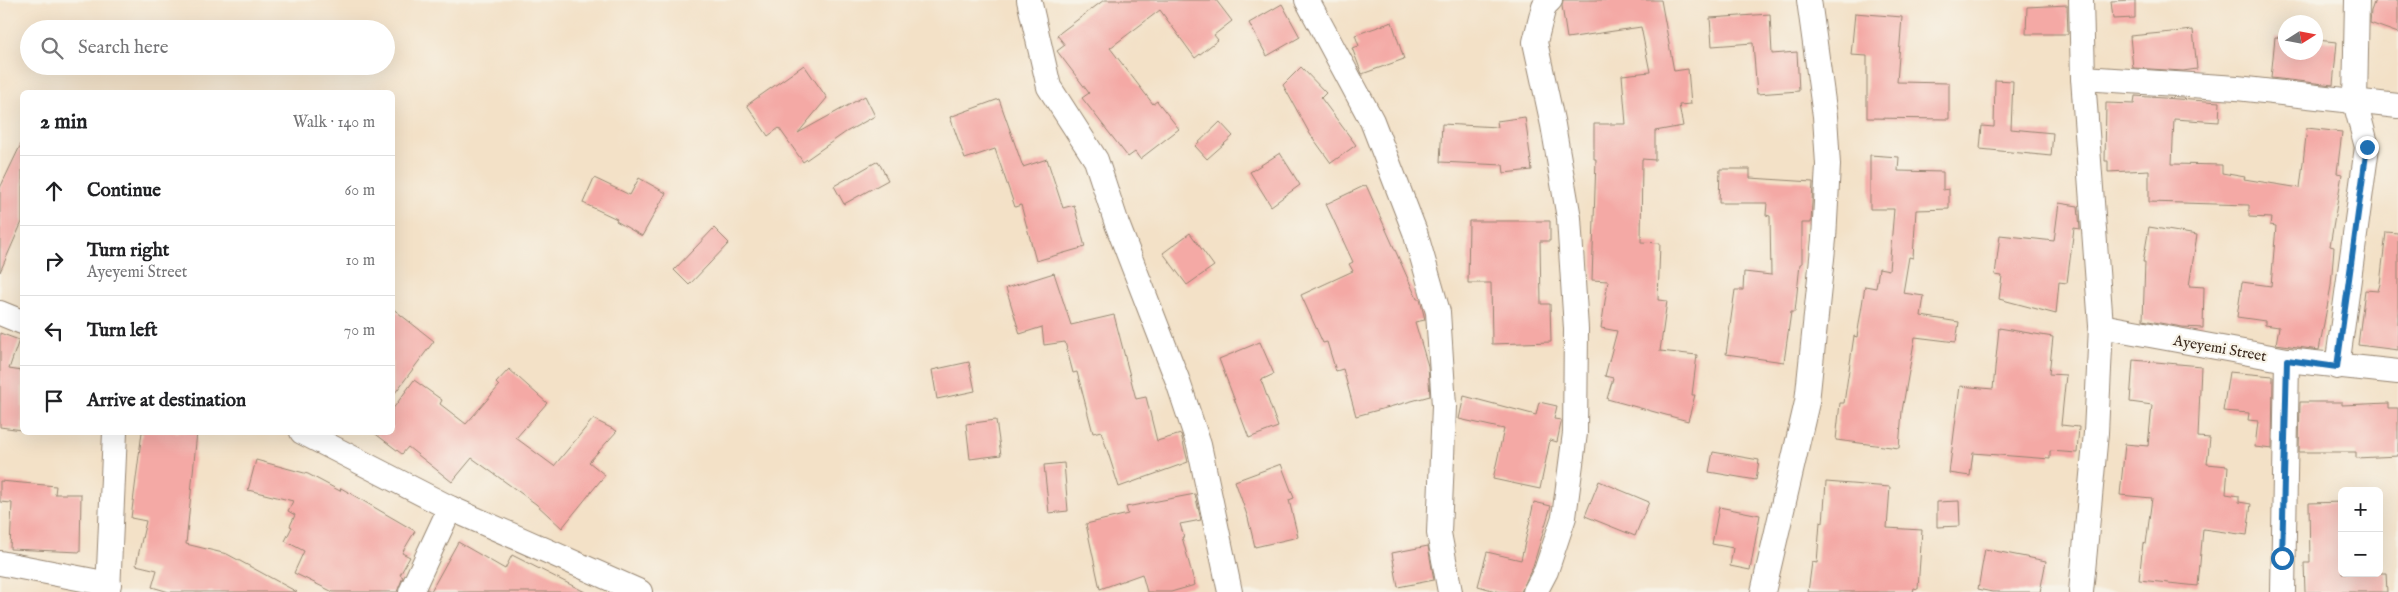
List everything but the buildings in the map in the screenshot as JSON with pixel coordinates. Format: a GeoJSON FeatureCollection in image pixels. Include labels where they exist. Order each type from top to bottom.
{"type":"FeatureCollection","features":[{"type":"Feature","properties":{"kind":"street"},"geometry":{"type":"LineString","coordinates":[[1029,0],[1049,87],[1096,160],[1117,224],[1178,379],[1199,445],[1230,592]]}},
{"type":"Feature","properties":{"kind":"street"},"geometry":{"type":"LineString","coordinates":[[1308,0],[1372,121],[1415,232],[1438,312],[1444,406],[1439,533],[1450,592]]}},
{"type":"Feature","properties":{"kind":"street"},"geometry":{"type":"LineString","coordinates":[[1535,592],[1546,571],[1564,517],[1575,433],[1576,330],[1569,218],[1553,125],[1535,42],[1544,6],[1550,0]]}},
{"type":"Feature","properties":{"kind":"street"},"geometry":{"type":"LineString","coordinates":[[1763,592],[1807,402],[1824,239],[1828,165],[1825,116],[1809,0]]}},
{"type":"Feature","properties":{"kind":"street"},"geometry":{"type":"LineString","coordinates":[[2081,0],[2082,78],[2101,326],[2096,433],[2081,592]]}},
{"type":"Feature","properties":{"kind":"street"},"geometry":{"type":"LineString","coordinates":[[2337,367],[2367,147],[2355,102],[2357,0]]}},
{"type":"Feature","properties":{"kind":"street"},"geometry":{"type":"LineString","coordinates":[[2082,78],[2237,88],[2398,106]]}},
{"type":"Feature","properties":{"kind":"street"},"geometry":{"type":"LineString","coordinates":[[0,313],[20,321]]}},
{"type":"Feature","properties":{"kind":"street","name":"Ayeyemi Street"},"geometry":{"type":"LineString","coordinates":[[2101,326],[2287,360],[2337,367],[2398,372]]}},
{"type":"Feature","properties":{"kind":"street"},"geometry":{"type":"LineString","coordinates":[[2283,592],[2287,360]]}},
{"type":"Feature","properties":{"kind":"street"},"geometry":{"type":"LineString","coordinates":[[0,563],[109,588],[115,435]]}},
{"type":"Feature","properties":{"kind":"street"},"geometry":{"type":"LineString","coordinates":[[308,435],[450,508],[640,592]]}},
{"type":"Feature","properties":{"kind":"street"},"geometry":{"type":"LineString","coordinates":[[411,592],[450,508]]}},
{"type":"Feature","properties":{"kind":"route"},"geometry":{"type":"LineString","coordinates":[[2282,558],[2287,360],[2337,367],[2367,147]]}}]}
